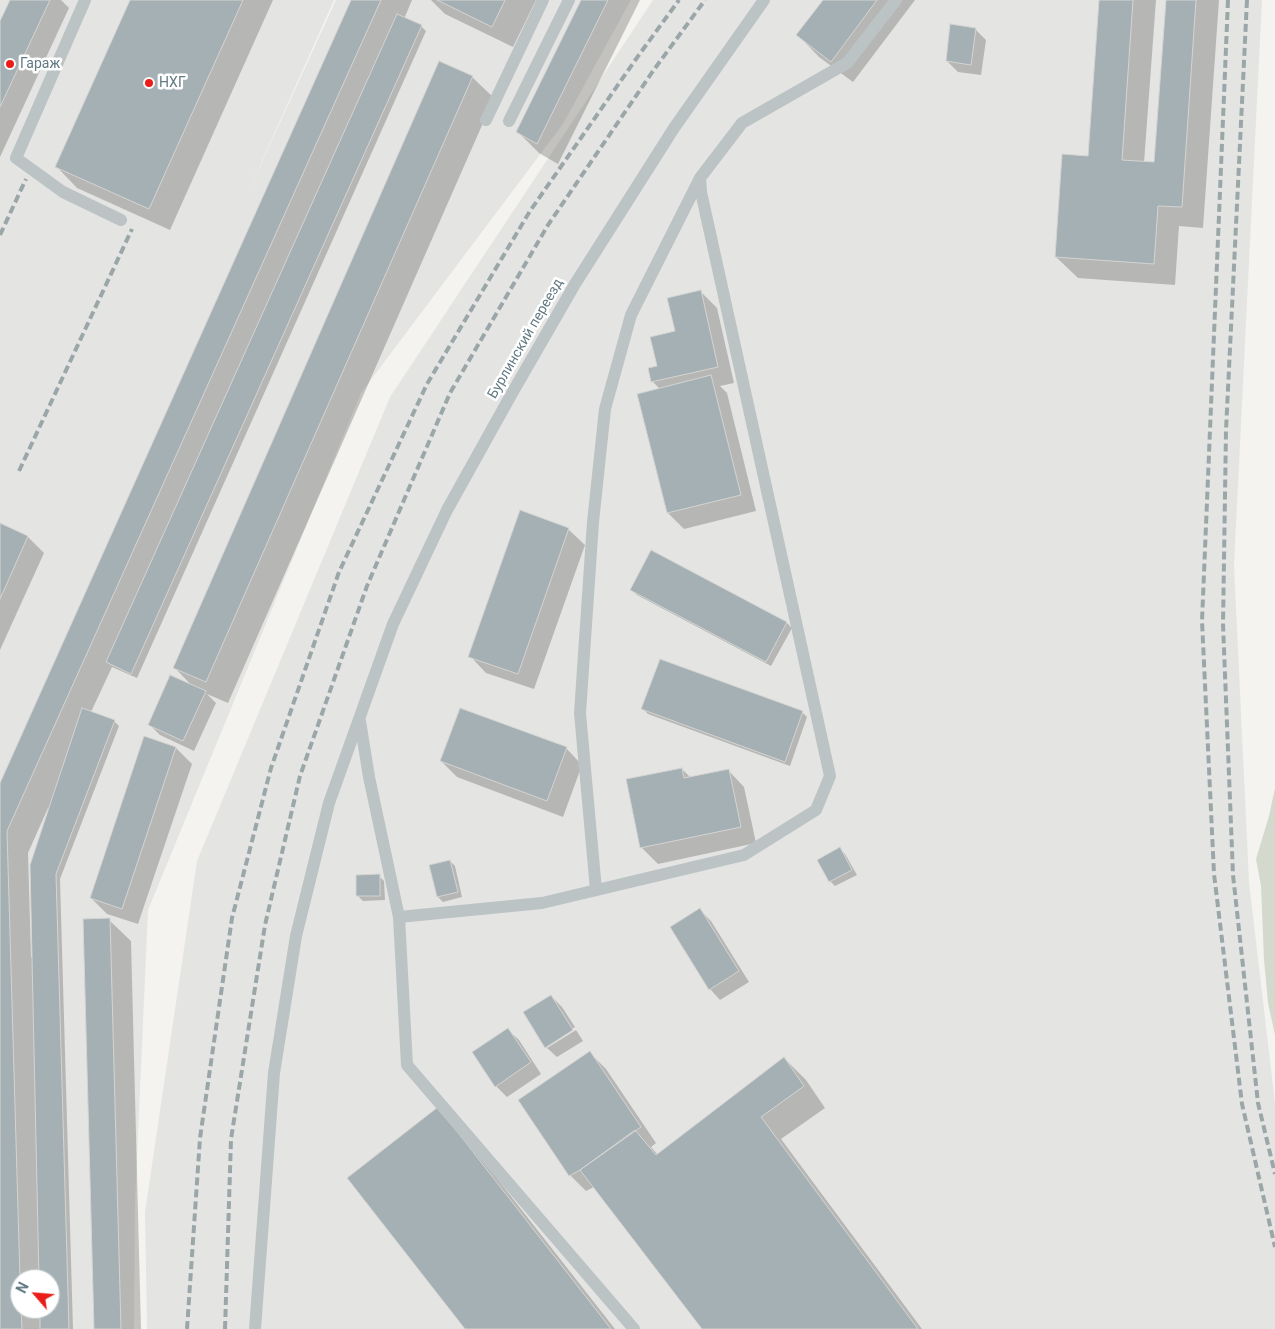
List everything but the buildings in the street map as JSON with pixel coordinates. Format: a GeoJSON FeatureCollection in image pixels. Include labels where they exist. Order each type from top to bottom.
{"type":"FeatureCollection","features":[{"type":"Feature","properties":{"kind":"lane"},"geometry":{"type":"LineString","coordinates":[[85,0],[16,158],[63,192],[121,220]]}},
{"type":"Feature","properties":{"kind":"lane"},"geometry":{"type":"LineString","coordinates":[[486,120],[543,0]]}},
{"type":"Feature","properties":{"kind":"lane"},"geometry":{"type":"LineString","coordinates":[[509,121],[569,0]]}},
{"type":"Feature","properties":{"kind":"lane","name":"Бурлинский переезд"},"geometry":{"type":"LineString","coordinates":[[255,1329],[274,1073],[296,936],[329,803],[393,624],[447,510],[510,395],[575,284],[674,128],[764,0]]}},
{"type":"Feature","properties":{"kind":"lane"},"geometry":{"type":"LineString","coordinates":[[596,890],[580,713],[593,522],[605,409],[631,315],[700,178],[742,123],[847,63],[896,0]]}},
{"type":"Feature","properties":{"kind":"lane"},"geometry":{"type":"LineString","coordinates":[[399,917],[542,903],[744,855],[816,810],[830,776],[701,192],[700,178]]}},
{"type":"Feature","properties":{"kind":"lane"},"geometry":{"type":"LineString","coordinates":[[360,719],[369,777],[399,917],[407,1065],[634,1329]]}},
{"type":"Feature","properties":{"kind":"shaded area"},"geometry":{"type":"Polygon","coordinates":[[[0,0],[334,0],[245,199],[336,0],[631,0],[563,124],[361,393],[148,910],[135,1203],[134,1329],[0,1329],[0,0]]]}},
{"type":"Feature","properties":{"kind":"shaded area"},"geometry":{"type":"Polygon","coordinates":[[[653,0],[1262,0],[1234,565],[1249,882],[1275,1103],[1275,1329],[147,1329],[145,1212],[197,861],[390,397],[653,0]]]}},
{"type":"Feature","properties":{"kind":"shaded area"},"geometry":{"type":"Polygon","coordinates":[[[1275,788],[1275,1035],[1268,1003],[1261,886],[1256,859],[1275,788]]]}},
{"type":"Feature","properties":{"kind":"railway"},"geometry":{"type":"LineString","coordinates":[[187,1329],[200,1138],[232,918],[271,768],[339,572],[427,384],[530,211],[679,0]]}},
{"type":"Feature","properties":{"kind":"railway"},"geometry":{"type":"LineString","coordinates":[[225,1329],[231,1139],[265,925],[300,776],[367,586],[450,393],[548,225],[653,71],[705,0]]}},
{"type":"Feature","properties":{"kind":"railway"},"geometry":{"type":"LineString","coordinates":[[1228,0],[1202,621],[1214,874],[1242,1104],[1275,1247]]}},
{"type":"Feature","properties":{"kind":"railway"},"geometry":{"type":"LineString","coordinates":[[1247,0],[1226,430],[1223,624],[1233,875],[1258,1103],[1275,1174]]}},
{"type":"Feature","properties":{"kind":"railway"},"geometry":{"type":"LineString","coordinates":[[0,235],[26,179]]}},
{"type":"Feature","properties":{"kind":"railway"},"geometry":{"type":"LineString","coordinates":[[19,471],[132,229]]}},
{"type":"Feature","properties":{"kind":"place","name":"Гараж"},"geometry":{"type":"Point","coordinates":[10,64]}},
{"type":"Feature","properties":{"kind":"place","name":"НХГ"},"geometry":{"type":"Point","coordinates":[149,83]}}]}
